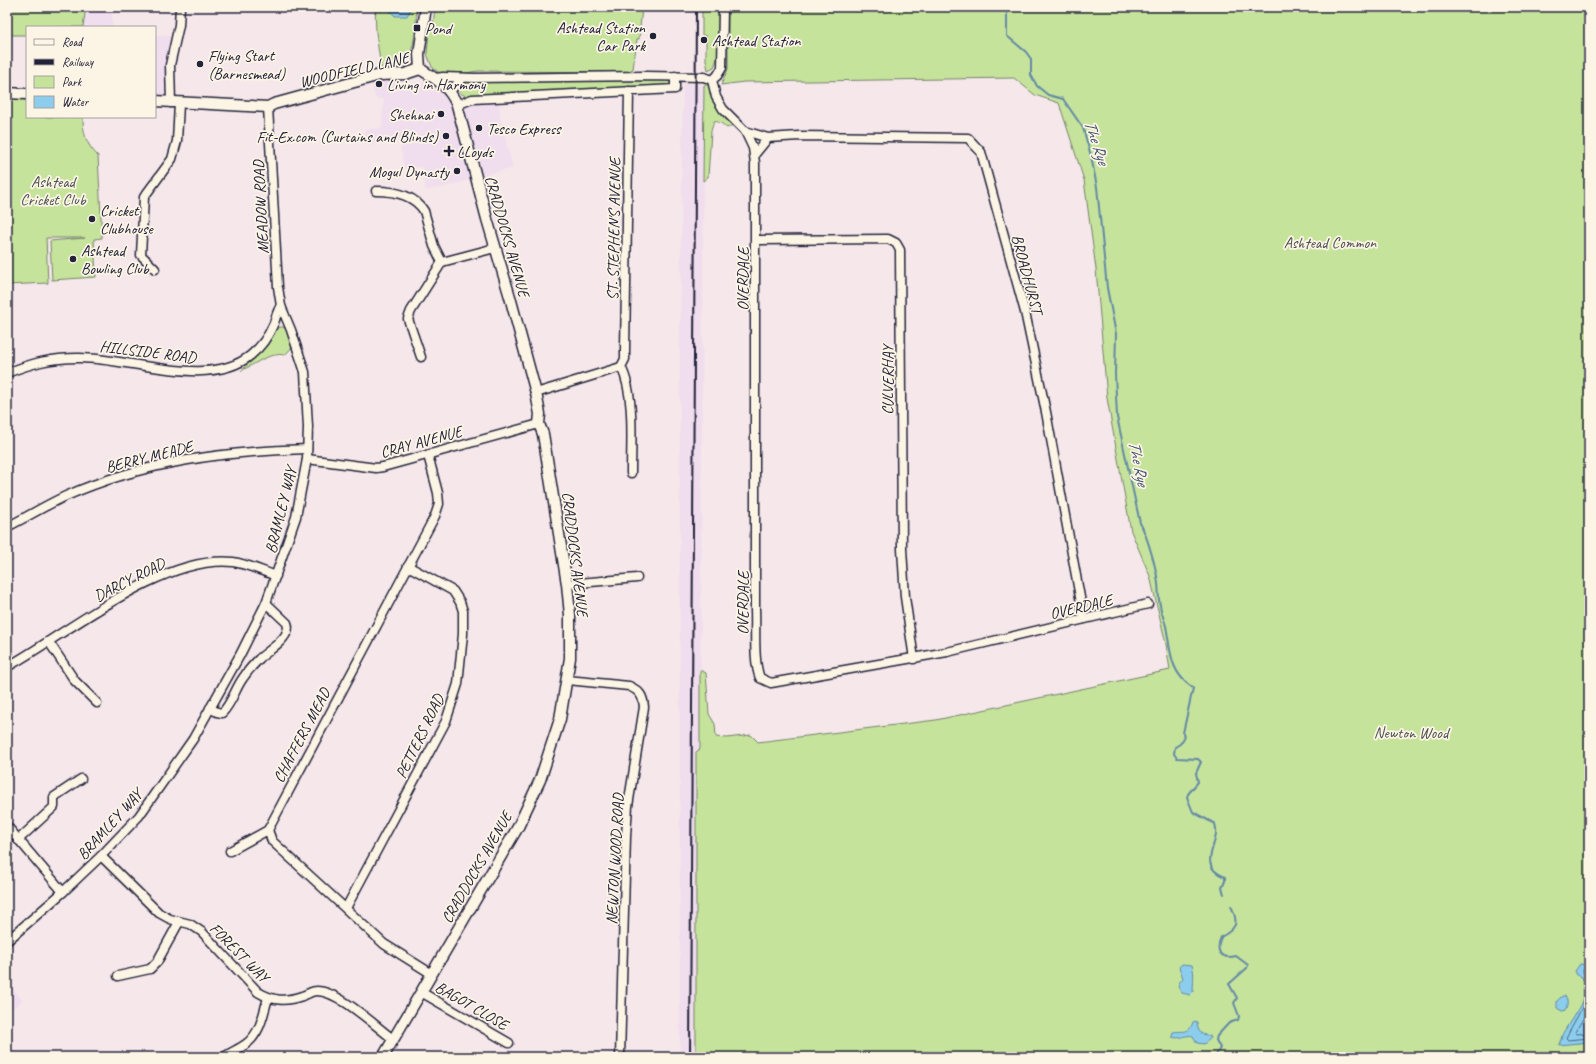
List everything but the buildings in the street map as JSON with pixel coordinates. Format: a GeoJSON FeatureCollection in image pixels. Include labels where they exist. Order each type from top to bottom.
{"type":"FeatureCollection","features":[{"type":"Feature","properties":{"kind":"street"},"geometry":{"type":"LineString","coordinates":[[155,269],[141,255],[144,197],[172,160],[177,141],[175,103],[170,65],[179,25],[180,7]]}},
{"type":"Feature","properties":{"kind":"street"},"geometry":{"type":"LineString","coordinates":[[420,69],[419,54],[426,7]]}},
{"type":"Feature","properties":{"kind":"street"},"geometry":{"type":"LineString","coordinates":[[436,78],[675,76],[704,77],[712,80],[717,76],[722,68],[723,7]]}},
{"type":"Feature","properties":{"kind":"street","name":"WOODFIELD LANE"},"geometry":{"type":"LineString","coordinates":[[156,101],[268,107],[380,75],[405,74],[420,69],[436,78]]}},
{"type":"Feature","properties":{"kind":"street"},"geometry":{"type":"LineString","coordinates":[[456,105],[472,99],[675,89],[675,76]]}},
{"type":"Feature","properties":{"kind":"street","name":"CRADDOCKS AVENUE"},"geometry":{"type":"LineString","coordinates":[[382,1057],[492,872],[531,801],[540,780],[560,719],[571,645],[567,584],[543,434],[539,424],[540,414],[536,394],[456,105],[450,91],[436,78]]}},
{"type":"Feature","properties":{"kind":"street"},"geometry":{"type":"LineString","coordinates":[[450,91],[463,78]]}},
{"type":"Feature","properties":{"kind":"street","name":"BROADHURST"},"geometry":{"type":"LineString","coordinates":[[712,80],[716,97],[723,109],[745,131],[768,138],[799,136],[968,138],[981,152],[1025,312],[1046,412],[1084,619]]}},
{"type":"Feature","properties":{"kind":"street","name":"ST. STEPHEN'S AVENUE"},"geometry":{"type":"LineString","coordinates":[[621,367],[625,359],[629,91]]}},
{"type":"Feature","properties":{"kind":"street"},"geometry":{"type":"LineString","coordinates":[[7,93],[26,94]]}},
{"type":"Feature","properties":{"kind":"street","name":"MEADOW ROAD"},"geometry":{"type":"LineString","coordinates":[[268,107],[278,287],[281,306]]}},
{"type":"Feature","properties":{"kind":"street","name":"OVERDALE"},"geometry":{"type":"LineString","coordinates":[[745,131],[755,154],[756,609],[757,672],[760,678],[770,684],[914,659],[1133,609],[1148,604]]}},
{"type":"Feature","properties":{"kind":"street"},"geometry":{"type":"LineString","coordinates":[[755,154],[768,138]]}},
{"type":"Feature","properties":{"kind":"street"},"geometry":{"type":"LineString","coordinates":[[376,191],[392,191],[407,196],[422,207],[434,246],[442,262]]}},
{"type":"Feature","properties":{"kind":"street","name":"CULVERHAY"},"geometry":{"type":"LineString","coordinates":[[756,240],[888,239],[896,243],[900,250],[902,549],[905,596],[914,659]]}},
{"type":"Feature","properties":{"kind":"street"},"geometry":{"type":"LineString","coordinates":[[421,357],[408,319],[411,311],[442,262],[495,248]]}},
{"type":"Feature","properties":{"kind":"street","name":"HILLSIDE ROAD"},"geometry":{"type":"LineString","coordinates":[[7,373],[36,362],[77,358],[190,372],[211,371],[244,360],[257,349],[266,338],[281,306]]}},
{"type":"Feature","properties":{"kind":"street","name":"BRAMLEY WAY"},"geometry":{"type":"LineString","coordinates":[[7,941],[63,892],[101,856],[139,816],[193,739],[240,655],[266,603],[296,517],[307,459],[307,400],[305,372],[292,330],[281,306]]}},
{"type":"Feature","properties":{"kind":"street"},"geometry":{"type":"LineString","coordinates":[[536,394],[621,367],[626,376],[630,395],[631,473]]}},
{"type":"Feature","properties":{"kind":"street","name":"CRAY AVENUE"},"geometry":{"type":"LineString","coordinates":[[307,459],[376,468],[539,424]]}},
{"type":"Feature","properties":{"kind":"street","name":"BERRY MEADE"},"geometry":{"type":"LineString","coordinates":[[7,527],[66,496],[125,474],[177,461],[217,454],[264,450],[307,449]]}},
{"type":"Feature","properties":{"kind":"street","name":"CHAFFERS MEAD"},"geometry":{"type":"LineString","coordinates":[[268,830],[435,516],[439,504],[438,492],[428,455]]}},
{"type":"Feature","properties":{"kind":"street","name":"DARCY ROAD"},"geometry":{"type":"LineString","coordinates":[[7,667],[116,599],[172,572],[208,563],[234,562],[276,576]]}},
{"type":"Feature","properties":{"kind":"street","name":"PETTERS ROAD"},"geometry":{"type":"LineString","coordinates":[[346,908],[446,721],[458,684],[463,634],[463,611],[460,602],[453,591],[408,566]]}},
{"type":"Feature","properties":{"kind":"street"},"geometry":{"type":"LineString","coordinates":[[567,584],[637,578]]}},
{"type":"Feature","properties":{"kind":"street"},"geometry":{"type":"LineString","coordinates":[[210,708],[222,713],[228,707],[242,679],[259,659],[285,637],[288,632],[289,628],[287,623],[266,603]]}},
{"type":"Feature","properties":{"kind":"street"},"geometry":{"type":"LineString","coordinates":[[49,642],[75,681],[97,703]]}},
{"type":"Feature","properties":{"kind":"street","name":"NEWTON WOOD ROAD"},"geometry":{"type":"LineString","coordinates":[[567,680],[629,686],[638,690],[643,698],[644,707],[628,806],[626,836],[620,1057]]}},
{"type":"Feature","properties":{"kind":"street"},"geometry":{"type":"LineString","coordinates":[[18,840],[54,807],[54,797],[81,779]]}},
{"type":"Feature","properties":{"kind":"street"},"geometry":{"type":"LineString","coordinates":[[7,826],[63,892]]}},
{"type":"Feature","properties":{"kind":"street"},"geometry":{"type":"LineString","coordinates":[[230,851],[268,830],[272,842],[384,944],[432,974]]}},
{"type":"Feature","properties":{"kind":"street","name":"FOREST WAY"},"geometry":{"type":"LineString","coordinates":[[101,856],[159,912],[170,919],[190,924],[202,932],[258,992],[268,998],[283,1001],[316,991],[330,994],[346,1003],[393,1040]]}},
{"type":"Feature","properties":{"kind":"street"},"geometry":{"type":"LineString","coordinates":[[118,976],[150,969],[157,962],[178,922]]}},
{"type":"Feature","properties":{"kind":"street","name":"BAGOT CLOSE"},"geometry":{"type":"LineString","coordinates":[[421,992],[509,1043]]}},
{"type":"Feature","properties":{"kind":"street"},"geometry":{"type":"LineString","coordinates":[[224,1057],[253,1037],[261,1024],[268,998]]}},
{"type":"Feature","properties":{"kind":"shaded area"},"geometry":{"type":"Polygon","coordinates":[[[86,7],[112,7],[112,26],[83,26],[86,7]]]}},
{"type":"Feature","properties":{"kind":"shaded area"},"geometry":{"type":"Polygon","coordinates":[[[156,36],[171,36],[166,58],[165,91],[160,106],[156,106],[156,36]]]}},
{"type":"Feature","properties":{"kind":"shaded area"},"geometry":{"type":"Polygon","coordinates":[[[388,81],[430,84],[446,95],[451,102],[473,182],[469,180],[440,188],[426,190],[423,167],[404,168],[400,140],[367,145],[365,130],[382,128],[384,99],[375,98],[372,82],[388,81]]]}},
{"type":"Feature","properties":{"kind":"shaded area"},"geometry":{"type":"Polygon","coordinates":[[[683,84],[704,85],[700,749],[696,752],[696,1057],[680,1057],[680,353],[683,84]]]}},
{"type":"Feature","properties":{"kind":"shaded area"},"geometry":{"type":"Polygon","coordinates":[[[499,100],[500,119],[513,168],[482,175],[480,168],[477,166],[462,110],[473,101],[499,100]]]}},
{"type":"Feature","properties":{"kind":"shaded area"},"geometry":{"type":"Polygon","coordinates":[[[7,982],[22,1000],[7,1014],[7,982]]]}},
{"type":"Feature","properties":{"kind":"green space"},"geometry":{"type":"Polygon","coordinates":[[[7,7],[86,7],[83,26],[26,26],[26,35],[7,35],[7,7]]]}},
{"type":"Feature","properties":{"kind":"green space"},"geometry":{"type":"Polygon","coordinates":[[[375,7],[417,7],[413,45],[408,58],[401,66],[385,71],[381,69],[376,32],[375,7]]]}},
{"type":"Feature","properties":{"kind":"green space"},"geometry":{"type":"Polygon","coordinates":[[[435,7],[642,7],[639,39],[637,39],[633,69],[627,72],[478,71],[453,75],[442,75],[432,67],[427,54],[429,31],[433,25],[435,7]]]}},
{"type":"Feature","properties":{"kind":"green space"},"geometry":{"type":"Polygon","coordinates":[[[702,7],[720,7],[719,53],[714,67],[708,70],[706,60],[706,36],[702,35],[702,7]]]}},
{"type":"Feature","properties":{"kind":"green space","name":"Ashtead Common"},"geometry":{"type":"Polygon","coordinates":[[[728,7],[1589,7],[1589,965],[1582,977],[1584,993],[1578,1011],[1559,1044],[1589,1042],[1589,1057],[696,1057],[696,752],[700,749],[700,670],[706,673],[709,714],[715,724],[716,737],[727,738],[751,735],[758,742],[936,720],[1170,670],[1166,644],[1150,576],[1131,531],[1107,398],[1096,269],[1084,180],[1059,103],[1035,95],[1014,78],[744,82],[721,85],[728,69],[728,7]]]}},
{"type":"Feature","properties":{"kind":"green space"},"geometry":{"type":"Polygon","coordinates":[[[668,79],[670,84],[668,86],[466,96],[460,93],[458,87],[462,83],[473,82],[668,79]]]}},
{"type":"Feature","properties":{"kind":"green space"},"geometry":{"type":"Polygon","coordinates":[[[704,85],[710,85],[712,97],[721,112],[733,125],[727,128],[721,123],[714,121],[711,131],[708,177],[703,181],[704,85]]]}},
{"type":"Feature","properties":{"kind":"green space","name":"Ashtead Cricket Club"},"geometry":{"type":"Polygon","coordinates":[[[7,99],[26,100],[26,118],[83,118],[86,138],[98,156],[102,238],[94,239],[96,277],[52,280],[50,241],[85,238],[46,238],[48,283],[7,285],[7,99]]]}},
{"type":"Feature","properties":{"kind":"green space"},"geometry":{"type":"Polygon","coordinates":[[[279,327],[283,327],[287,330],[293,346],[285,355],[274,355],[268,357],[241,371],[269,344],[275,331],[279,327]]]}},
{"type":"Feature","properties":{"kind":"water"},"geometry":{"type":"Polygon","coordinates":[[[386,7],[412,7],[407,16],[395,16],[386,7]]]}},
{"type":"Feature","properties":{"kind":"water"},"geometry":{"type":"Polygon","coordinates":[[[1182,964],[1192,965],[1194,975],[1193,992],[1190,995],[1182,993],[1178,987],[1183,978],[1179,967],[1182,964]]]}},
{"type":"Feature","properties":{"kind":"water"},"geometry":{"type":"Polygon","coordinates":[[[1580,964],[1589,965],[1589,1042],[1559,1045],[1563,1033],[1583,1001],[1584,981],[1575,971],[1580,964]]]}},
{"type":"Feature","properties":{"kind":"water"},"geometry":{"type":"Polygon","coordinates":[[[1562,996],[1565,996],[1567,999],[1567,1007],[1562,1011],[1557,1008],[1557,1001],[1562,996]]]}},
{"type":"Feature","properties":{"kind":"water"},"geometry":{"type":"Polygon","coordinates":[[[1195,1021],[1197,1022],[1200,1032],[1210,1036],[1211,1038],[1204,1044],[1197,1043],[1193,1036],[1178,1038],[1172,1037],[1173,1032],[1190,1029],[1195,1021]]]}},
{"type":"Feature","properties":{"kind":"waterway","name":"The Rye"},"geometry":{"type":"LineString","coordinates":[[1008,7],[1007,36],[1026,52],[1031,59],[1031,75],[1037,86],[1048,95],[1063,99],[1083,128],[1091,156],[1097,187],[1107,288],[1116,334],[1115,374],[1117,417],[1140,523],[1149,544],[1156,570],[1159,602],[1166,626],[1172,660],[1179,675],[1193,688],[1183,733],[1184,738],[1180,744],[1175,747],[1174,754],[1177,758],[1198,759],[1201,762],[1196,773],[1198,782],[1187,797],[1193,812],[1215,824],[1215,839],[1210,860],[1211,866],[1216,872],[1225,877],[1222,888],[1224,894]]}},
{"type":"Feature","properties":{"kind":"waterway","name":"The Rye"},"geometry":{"type":"LineString","coordinates":[[1215,1057],[1220,1048],[1216,1040],[1217,1036],[1229,1023],[1238,1020],[1239,1016],[1234,1003],[1237,998],[1229,984],[1247,968],[1248,965],[1236,956],[1226,957],[1220,953],[1219,950],[1219,942],[1221,937],[1233,928],[1236,921],[1231,906]]}},
{"type":"Feature","properties":{"kind":"railway"},"geometry":{"type":"LineString","coordinates":[[690,1057],[696,7]]}},
{"type":"Feature","properties":{"kind":"place","name":"Pond"},"geometry":{"type":"Point","coordinates":[417,28]}},
{"type":"Feature","properties":{"kind":"place","name":"Ashtead Station Car Park"},"geometry":{"type":"Point","coordinates":[653,36]}},
{"type":"Feature","properties":{"kind":"place","name":"Ashtead Station"},"geometry":{"type":"Point","coordinates":[704,40]}},
{"type":"Feature","properties":{"kind":"place","name":"Flying Start (Barnesmead)"},"geometry":{"type":"Point","coordinates":[200,64]}},
{"type":"Feature","properties":{"kind":"place","name":"Living in Harmony"},"geometry":{"type":"Point","coordinates":[379,84]}},
{"type":"Feature","properties":{"kind":"place","name":"Shehnai"},"geometry":{"type":"Point","coordinates":[441,114]}},
{"type":"Feature","properties":{"kind":"place","name":"Tesco Express"},"geometry":{"type":"Point","coordinates":[479,128]}},
{"type":"Feature","properties":{"kind":"place","name":"Fit-Ex.com (Curtains and Blinds)"},"geometry":{"type":"Point","coordinates":[446,136]}},
{"type":"Feature","properties":{"kind":"place","name":"LLoyds"},"geometry":{"type":"Point","coordinates":[449,151]}},
{"type":"Feature","properties":{"kind":"place","name":"Mogul Dynasty"},"geometry":{"type":"Point","coordinates":[457,171]}},
{"type":"Feature","properties":{"kind":"place","name":"Cricket Clubhouse"},"geometry":{"type":"Point","coordinates":[92,219]}},
{"type":"Feature","properties":{"kind":"place","name":"Ashtead Bowling Club"},"geometry":{"type":"Point","coordinates":[73,259]}},
{"type":"Feature","properties":{"kind":"park label","name":"Newton Wood"},"geometry":{"type":"Point","coordinates":[1411,732]}}]}
